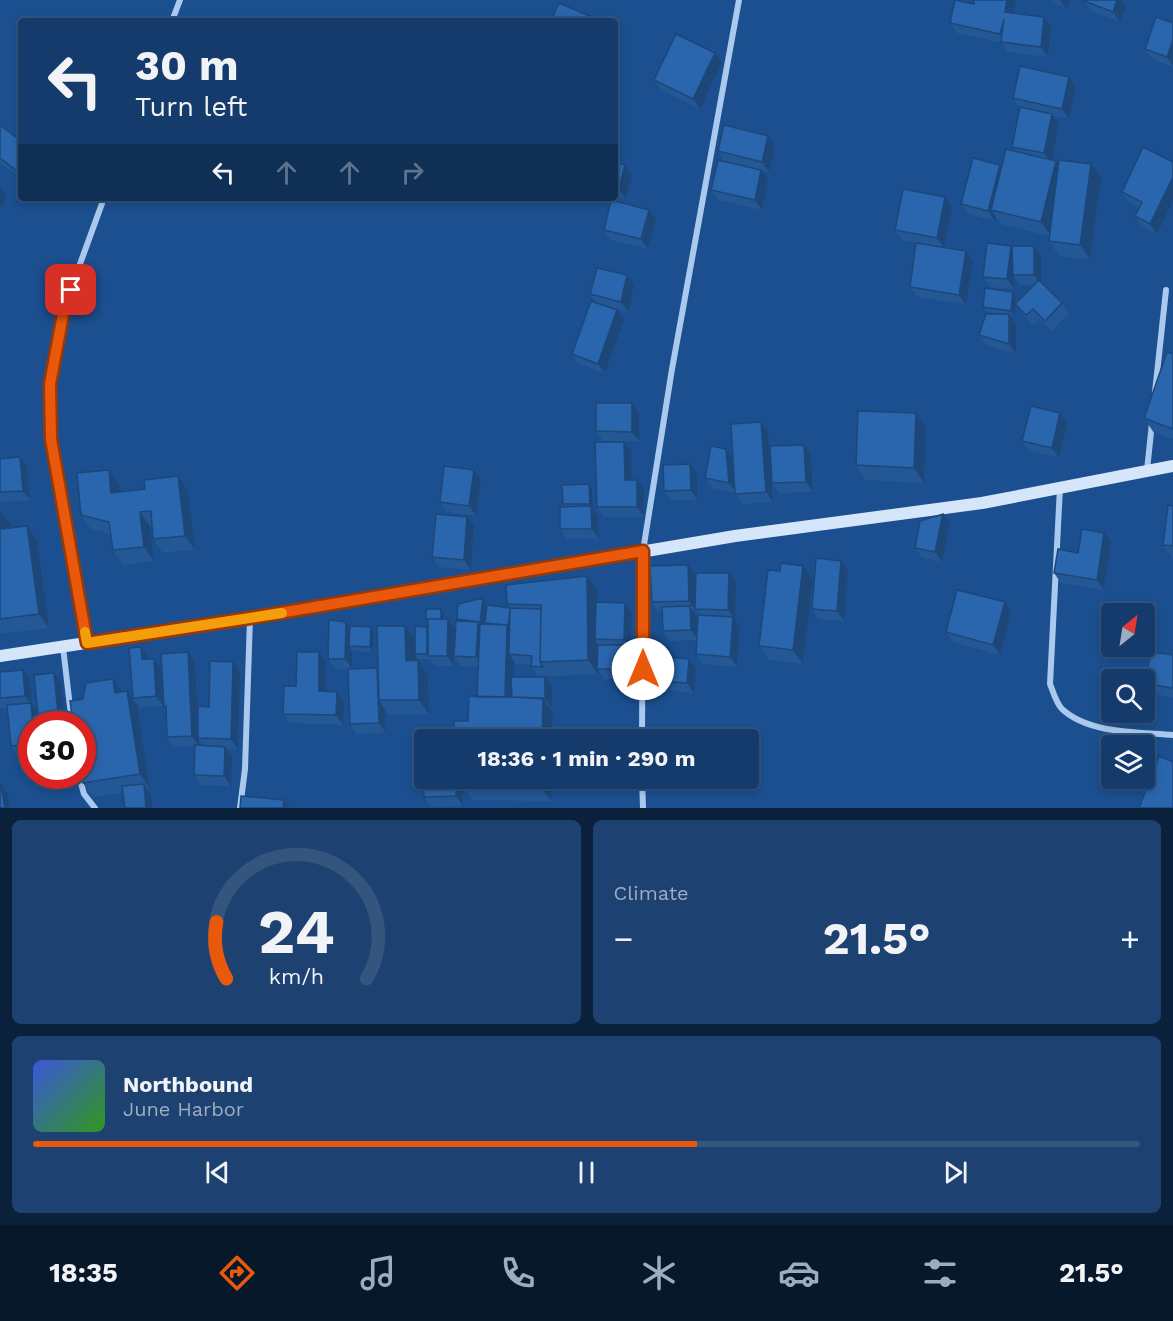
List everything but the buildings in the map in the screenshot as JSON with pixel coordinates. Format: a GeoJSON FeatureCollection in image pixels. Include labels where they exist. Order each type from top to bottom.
{"type":"FeatureCollection","features":[{"type":"Feature","properties":{"kind":"main road"},"geometry":{"type":"LineString","coordinates":[[0,656],[250,618],[735,536],[982,503],[1173,466]]}},
{"type":"Feature","properties":{"kind":"street"},"geometry":{"type":"LineString","coordinates":[[173,18],[180,0]]}},
{"type":"Feature","properties":{"kind":"street"},"geometry":{"type":"LineString","coordinates":[[642,729],[643,551],[672,369],[739,0]]}},
{"type":"Feature","properties":{"kind":"street"},"geometry":{"type":"LineString","coordinates":[[87,643],[51,439],[50,384],[64,309],[103,201]]}},
{"type":"Feature","properties":{"kind":"street"},"geometry":{"type":"LineString","coordinates":[[1154,402],[1166,290]]}},
{"type":"Feature","properties":{"kind":"street"},"geometry":{"type":"LineString","coordinates":[[1147,470],[1153,414]]}},
{"type":"Feature","properties":{"kind":"street"},"geometry":{"type":"LineString","coordinates":[[1060,488],[1050,684],[1060,708],[1091,724],[1173,735]]}},
{"type":"Feature","properties":{"kind":"street"},"geometry":{"type":"LineString","coordinates":[[240,808],[245,769],[250,618]]}},
{"type":"Feature","properties":{"kind":"street"},"geometry":{"type":"LineString","coordinates":[[63,647],[70,711]]}},
{"type":"Feature","properties":{"kind":"street"},"geometry":{"type":"LineString","coordinates":[[83,789],[95,808]]}},
{"type":"Feature","properties":{"kind":"street"},"geometry":{"type":"LineString","coordinates":[[642,789],[643,808]]}},
{"type":"Feature","properties":{"kind":"slow traffic"},"geometry":{"type":"LineString","coordinates":[[85,632],[87,643],[282,613]]}},
{"type":"Feature","properties":{"kind":"route"},"geometry":{"type":"LineString","coordinates":[[71,290],[64,309],[50,384],[51,439],[87,643],[250,618],[643,551],[643,669]]}}]}
